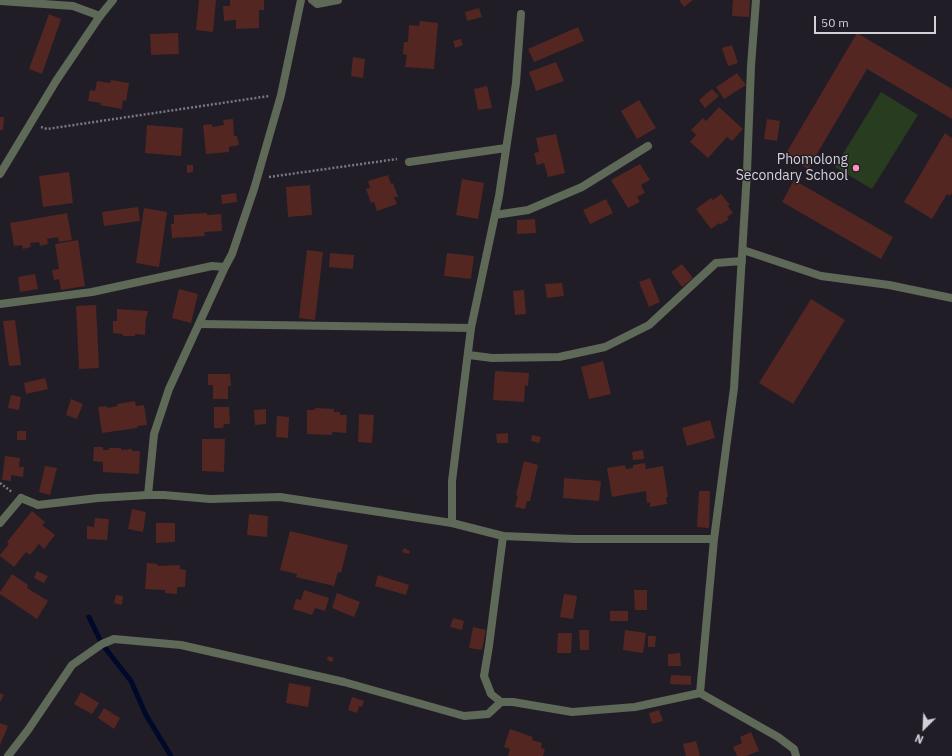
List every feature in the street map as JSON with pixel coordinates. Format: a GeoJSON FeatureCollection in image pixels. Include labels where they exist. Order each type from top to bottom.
{"type":"FeatureCollection","features":[{"type":"Feature","properties":{"kind":"street"},"geometry":{"type":"LineString","coordinates":[[0,174],[56,81],[100,16],[113,0]]}},
{"type":"Feature","properties":{"kind":"street"},"geometry":{"type":"LineString","coordinates":[[148,495],[154,434],[169,389],[232,254],[257,179],[281,95],[301,0]]}},
{"type":"Feature","properties":{"kind":"street"},"geometry":{"type":"LineString","coordinates":[[312,0],[317,4],[338,0]]}},
{"type":"Feature","properties":{"kind":"street"},"geometry":{"type":"LineString","coordinates":[[700,693],[714,539],[734,388],[748,172],[751,66],[756,0]]}},
{"type":"Feature","properties":{"kind":"street"},"geometry":{"type":"LineString","coordinates":[[0,1],[73,6],[100,16]]}},
{"type":"Feature","properties":{"kind":"street"},"geometry":{"type":"LineString","coordinates":[[452,523],[452,481],[469,355],[471,328],[495,215],[506,148],[516,83],[521,14]]}},
{"type":"Feature","properties":{"kind":"street"},"geometry":{"type":"LineString","coordinates":[[495,215],[528,210],[582,187],[648,146]]}},
{"type":"Feature","properties":{"kind":"street"},"geometry":{"type":"LineString","coordinates":[[413,161],[506,148]]}},
{"type":"Feature","properties":{"kind":"street"},"geometry":{"type":"LineString","coordinates":[[743,250],[821,276],[888,285],[952,298]]}},
{"type":"Feature","properties":{"kind":"street"},"geometry":{"type":"LineString","coordinates":[[469,355],[492,358],[559,357],[605,346],[650,325],[716,263],[742,261]]}},
{"type":"Feature","properties":{"kind":"street"},"geometry":{"type":"LineString","coordinates":[[0,304],[92,292],[212,266],[225,267]]}},
{"type":"Feature","properties":{"kind":"street"},"geometry":{"type":"LineString","coordinates":[[200,324],[471,328]]}},
{"type":"Feature","properties":{"kind":"street"},"geometry":{"type":"LineString","coordinates":[[0,523],[21,498],[38,505],[98,498],[148,495],[210,499],[280,497],[452,523],[503,536],[575,539],[714,539]]}},
{"type":"Feature","properties":{"kind":"street"},"geometry":{"type":"LineString","coordinates":[[503,536],[484,676],[491,694],[501,702],[513,702],[572,712],[635,707],[700,693],[778,738],[794,749],[796,756]]}},
{"type":"Feature","properties":{"kind":"street"},"geometry":{"type":"LineString","coordinates":[[8,756],[28,730],[72,665],[102,644],[114,639],[181,645],[344,682],[464,716],[488,714],[501,702]]}},
{"type":"Feature","properties":{"kind":"path"},"geometry":{"type":"LineString","coordinates":[[31,124],[47,129],[281,95]]}},
{"type":"Feature","properties":{"kind":"path"},"geometry":{"type":"LineString","coordinates":[[257,179],[415,156],[413,161]]}},
{"type":"Feature","properties":{"kind":"green space"},"geometry":{"type":"Polygon","coordinates":[[[881,92],[918,115],[872,189],[835,167],[881,92]]]}},
{"type":"Feature","properties":{"kind":"building"},"geometry":{"type":"Polygon","coordinates":[[[199,0],[216,0],[213,32],[196,30],[199,0]]]}},
{"type":"Feature","properties":{"kind":"building"},"geometry":{"type":"Polygon","coordinates":[[[230,0],[264,0],[264,10],[259,10],[259,28],[236,29],[236,20],[224,21],[223,6],[230,6],[230,0]]]}},
{"type":"Feature","properties":{"kind":"building"},"geometry":{"type":"Polygon","coordinates":[[[679,0],[693,0],[684,7],[679,0]]]}},
{"type":"Feature","properties":{"kind":"building"},"geometry":{"type":"Polygon","coordinates":[[[733,0],[750,0],[749,17],[732,16],[733,0]]]}},
{"type":"Feature","properties":{"kind":"building"},"geometry":{"type":"Polygon","coordinates":[[[479,8],[482,17],[467,21],[465,12],[479,8]]]}},
{"type":"Feature","properties":{"kind":"building"},"geometry":{"type":"Polygon","coordinates":[[[49,14],[61,19],[42,74],[29,69],[49,14]]]}},
{"type":"Feature","properties":{"kind":"building"},"geometry":{"type":"Polygon","coordinates":[[[420,21],[438,23],[434,69],[405,67],[407,55],[403,54],[404,42],[408,42],[409,25],[419,26],[420,21]]]}},
{"type":"Feature","properties":{"kind":"building"},"geometry":{"type":"Polygon","coordinates":[[[578,27],[584,41],[534,62],[528,49],[578,27]]]}},
{"type":"Feature","properties":{"kind":"building"},"geometry":{"type":"Polygon","coordinates":[[[178,33],[179,54],[151,55],[150,34],[178,33]]]}},
{"type":"Feature","properties":{"kind":"building"},"geometry":{"type":"Polygon","coordinates":[[[857,33],[952,89],[952,119],[867,69],[808,169],[785,155],[857,33]]]}},
{"type":"Feature","properties":{"kind":"building"},"geometry":{"type":"Polygon","coordinates":[[[461,39],[463,45],[455,48],[453,41],[461,39]]]}},
{"type":"Feature","properties":{"kind":"building"},"geometry":{"type":"Polygon","coordinates":[[[732,45],[738,63],[728,66],[722,48],[732,45]]]}},
{"type":"Feature","properties":{"kind":"building"},"geometry":{"type":"Polygon","coordinates":[[[353,57],[365,59],[363,78],[351,76],[353,57]]]}},
{"type":"Feature","properties":{"kind":"building"},"geometry":{"type":"Polygon","coordinates":[[[556,62],[564,81],[536,91],[529,72],[556,62]]]}},
{"type":"Feature","properties":{"kind":"building"},"geometry":{"type":"Polygon","coordinates":[[[737,73],[746,85],[724,99],[716,87],[737,73]]]}},
{"type":"Feature","properties":{"kind":"building"},"geometry":{"type":"Polygon","coordinates":[[[111,80],[129,83],[126,101],[123,100],[122,109],[88,101],[90,90],[95,91],[97,81],[110,83],[111,80]]]}},
{"type":"Feature","properties":{"kind":"building"},"geometry":{"type":"Polygon","coordinates":[[[487,86],[492,108],[478,110],[474,89],[487,86]]]}},
{"type":"Feature","properties":{"kind":"building"},"geometry":{"type":"Polygon","coordinates":[[[712,89],[719,96],[705,108],[699,100],[712,89]]]}},
{"type":"Feature","properties":{"kind":"building"},"geometry":{"type":"Polygon","coordinates":[[[639,100],[656,128],[637,139],[621,111],[639,100]]]}},
{"type":"Feature","properties":{"kind":"building"},"geometry":{"type":"Polygon","coordinates":[[[719,107],[743,129],[732,141],[727,137],[708,158],[690,142],[696,135],[691,130],[703,118],[706,121],[719,107]]]}},
{"type":"Feature","properties":{"kind":"building"},"geometry":{"type":"Polygon","coordinates":[[[0,117],[4,117],[3,130],[0,130],[0,117]]]}},
{"type":"Feature","properties":{"kind":"building"},"geometry":{"type":"Polygon","coordinates":[[[233,119],[234,136],[237,136],[239,145],[229,147],[229,152],[206,154],[203,125],[212,124],[212,127],[224,125],[223,120],[233,119]]]}},
{"type":"Feature","properties":{"kind":"building"},"geometry":{"type":"Polygon","coordinates":[[[767,119],[780,121],[777,141],[764,139],[767,119]]]}},
{"type":"Feature","properties":{"kind":"building"},"geometry":{"type":"Polygon","coordinates":[[[147,125],[183,128],[181,156],[145,153],[147,125]]]}},
{"type":"Feature","properties":{"kind":"building"},"geometry":{"type":"Polygon","coordinates":[[[945,133],[952,138],[952,193],[950,196],[947,194],[932,219],[904,202],[945,133]]]}},
{"type":"Feature","properties":{"kind":"building"},"geometry":{"type":"Polygon","coordinates":[[[556,134],[565,173],[548,177],[544,163],[537,165],[534,153],[539,152],[536,138],[556,134]]]}},
{"type":"Feature","properties":{"kind":"building"},"geometry":{"type":"Polygon","coordinates":[[[640,164],[650,180],[641,185],[645,193],[637,197],[640,202],[628,208],[611,180],[640,164]]]}},
{"type":"Feature","properties":{"kind":"building"},"geometry":{"type":"Polygon","coordinates":[[[187,165],[193,165],[193,172],[187,173],[187,165]]]}},
{"type":"Feature","properties":{"kind":"building"},"geometry":{"type":"Polygon","coordinates":[[[69,172],[73,203],[43,207],[39,176],[69,172]]]}},
{"type":"Feature","properties":{"kind":"building"},"geometry":{"type":"Polygon","coordinates":[[[388,175],[391,184],[393,183],[398,197],[394,197],[397,204],[377,211],[374,202],[371,203],[366,189],[370,188],[368,181],[388,175]]]}},
{"type":"Feature","properties":{"kind":"building"},"geometry":{"type":"Polygon","coordinates":[[[462,179],[484,183],[478,219],[456,215],[462,179]]]}},
{"type":"Feature","properties":{"kind":"building"},"geometry":{"type":"Polygon","coordinates":[[[794,180],[893,237],[881,259],[782,202],[794,180]]]}},
{"type":"Feature","properties":{"kind":"building"},"geometry":{"type":"Polygon","coordinates":[[[310,185],[312,215],[288,217],[286,187],[310,185]]]}},
{"type":"Feature","properties":{"kind":"building"},"geometry":{"type":"Polygon","coordinates":[[[236,193],[237,202],[222,204],[221,195],[236,193]]]}},
{"type":"Feature","properties":{"kind":"building"},"geometry":{"type":"Polygon","coordinates":[[[721,194],[730,205],[728,206],[733,213],[727,217],[729,219],[720,225],[719,223],[711,229],[696,209],[711,198],[713,200],[721,194]]]}},
{"type":"Feature","properties":{"kind":"building"},"geometry":{"type":"Polygon","coordinates":[[[606,199],[613,213],[590,224],[583,210],[606,199]]]}},
{"type":"Feature","properties":{"kind":"building"},"geometry":{"type":"Polygon","coordinates":[[[138,207],[140,221],[104,226],[102,212],[138,207]]]}},
{"type":"Feature","properties":{"kind":"building"},"geometry":{"type":"Polygon","coordinates":[[[144,208],[167,212],[159,267],[136,263],[144,208]]]}},
{"type":"Feature","properties":{"kind":"building"},"geometry":{"type":"Polygon","coordinates":[[[67,213],[72,240],[59,242],[58,237],[47,239],[48,244],[40,246],[39,242],[30,243],[31,247],[23,249],[22,245],[14,246],[10,223],[67,213]]]}},
{"type":"Feature","properties":{"kind":"building"},"geometry":{"type":"Polygon","coordinates":[[[207,213],[207,215],[221,214],[222,231],[204,232],[205,236],[172,238],[171,224],[174,224],[174,215],[207,213]]]}},
{"type":"Feature","properties":{"kind":"building"},"geometry":{"type":"Polygon","coordinates":[[[535,219],[536,233],[517,234],[517,220],[535,219]]]}},
{"type":"Feature","properties":{"kind":"building"},"geometry":{"type":"Polygon","coordinates":[[[78,240],[85,286],[61,290],[59,279],[54,280],[52,270],[59,269],[55,244],[78,240]]]}},
{"type":"Feature","properties":{"kind":"building"},"geometry":{"type":"Polygon","coordinates":[[[307,250],[323,252],[315,320],[299,318],[307,250]]]}},
{"type":"Feature","properties":{"kind":"building"},"geometry":{"type":"Polygon","coordinates":[[[330,253],[354,255],[353,269],[329,267],[330,253]]]}},
{"type":"Feature","properties":{"kind":"building"},"geometry":{"type":"Polygon","coordinates":[[[447,253],[474,256],[471,279],[444,276],[447,253]]]}},
{"type":"Feature","properties":{"kind":"building"},"geometry":{"type":"Polygon","coordinates":[[[682,264],[693,278],[682,287],[671,272],[682,264]]]}},
{"type":"Feature","properties":{"kind":"building"},"geometry":{"type":"Polygon","coordinates":[[[35,274],[38,289],[20,292],[18,277],[35,274]]]}},
{"type":"Feature","properties":{"kind":"building"},"geometry":{"type":"Polygon","coordinates":[[[650,278],[660,302],[649,307],[639,282],[650,278]]]}},
{"type":"Feature","properties":{"kind":"building"},"geometry":{"type":"Polygon","coordinates":[[[562,283],[564,296],[547,298],[545,284],[562,283]]]}},
{"type":"Feature","properties":{"kind":"building"},"geometry":{"type":"Polygon","coordinates":[[[179,289],[198,294],[191,323],[172,318],[179,289]]]}},
{"type":"Feature","properties":{"kind":"building"},"geometry":{"type":"Polygon","coordinates":[[[524,290],[526,314],[515,315],[513,291],[524,290]]]}},
{"type":"Feature","properties":{"kind":"building"},"geometry":{"type":"Polygon","coordinates":[[[811,299],[845,320],[793,404],[759,383],[811,299]]]}},
{"type":"Feature","properties":{"kind":"building"},"geometry":{"type":"Polygon","coordinates":[[[96,305],[99,368],[79,369],[76,306],[96,305]]]}},
{"type":"Feature","properties":{"kind":"building"},"geometry":{"type":"Polygon","coordinates":[[[117,309],[148,311],[146,317],[145,335],[135,334],[135,336],[123,336],[123,334],[113,333],[113,321],[117,321],[117,309]]]}},
{"type":"Feature","properties":{"kind":"building"},"geometry":{"type":"Polygon","coordinates":[[[15,320],[21,365],[9,366],[3,321],[15,320]]]}},
{"type":"Feature","properties":{"kind":"building"},"geometry":{"type":"Polygon","coordinates":[[[603,361],[611,394],[589,399],[581,367],[603,361]]]}},
{"type":"Feature","properties":{"kind":"building"},"geometry":{"type":"Polygon","coordinates":[[[495,371],[529,373],[528,386],[525,385],[524,402],[493,400],[495,371]]]}},
{"type":"Feature","properties":{"kind":"building"},"geometry":{"type":"Polygon","coordinates":[[[208,374],[230,374],[231,386],[228,386],[228,399],[213,399],[213,385],[208,385],[208,374]]]}},
{"type":"Feature","properties":{"kind":"building"},"geometry":{"type":"Polygon","coordinates":[[[45,378],[48,389],[26,394],[24,383],[45,378]]]}},
{"type":"Feature","properties":{"kind":"building"},"geometry":{"type":"Polygon","coordinates":[[[11,395],[21,397],[19,410],[8,408],[11,395]]]}},
{"type":"Feature","properties":{"kind":"building"},"geometry":{"type":"Polygon","coordinates":[[[71,399],[83,404],[77,419],[66,415],[71,399]]]}},
{"type":"Feature","properties":{"kind":"building"},"geometry":{"type":"Polygon","coordinates":[[[135,401],[136,406],[144,405],[147,425],[137,426],[137,428],[102,433],[98,407],[107,406],[107,408],[118,406],[117,404],[135,401]]]}},
{"type":"Feature","properties":{"kind":"building"},"geometry":{"type":"Polygon","coordinates":[[[214,407],[229,407],[230,424],[224,424],[223,428],[214,428],[214,407]]]}},
{"type":"Feature","properties":{"kind":"building"},"geometry":{"type":"Polygon","coordinates":[[[315,408],[334,409],[334,412],[340,412],[340,415],[347,415],[346,433],[332,432],[332,435],[307,434],[307,410],[315,410],[315,408]]]}},
{"type":"Feature","properties":{"kind":"building"},"geometry":{"type":"Polygon","coordinates":[[[266,409],[266,424],[255,425],[254,410],[266,409]]]}},
{"type":"Feature","properties":{"kind":"building"},"geometry":{"type":"Polygon","coordinates":[[[359,414],[374,415],[372,443],[358,442],[359,414]]]}},
{"type":"Feature","properties":{"kind":"building"},"geometry":{"type":"Polygon","coordinates":[[[277,416],[289,417],[288,438],[276,437],[277,416]]]}},
{"type":"Feature","properties":{"kind":"building"},"geometry":{"type":"Polygon","coordinates":[[[710,420],[715,438],[687,446],[682,428],[710,420]]]}},
{"type":"Feature","properties":{"kind":"building"},"geometry":{"type":"Polygon","coordinates":[[[17,431],[26,431],[26,440],[17,440],[17,431]]]}},
{"type":"Feature","properties":{"kind":"building"},"geometry":{"type":"Polygon","coordinates":[[[508,433],[508,443],[497,443],[496,434],[508,433]]]}},
{"type":"Feature","properties":{"kind":"building"},"geometry":{"type":"Polygon","coordinates":[[[532,435],[541,437],[539,443],[531,441],[532,435]]]}},
{"type":"Feature","properties":{"kind":"building"},"geometry":{"type":"Polygon","coordinates":[[[202,439],[225,439],[224,472],[202,471],[202,439]]]}},
{"type":"Feature","properties":{"kind":"building"},"geometry":{"type":"Polygon","coordinates":[[[94,447],[103,447],[103,450],[109,450],[109,448],[121,448],[121,450],[132,449],[132,451],[140,451],[139,474],[103,472],[103,462],[93,461],[94,447]]]}},
{"type":"Feature","properties":{"kind":"building"},"geometry":{"type":"Polygon","coordinates":[[[643,450],[644,459],[633,460],[632,452],[643,450]]]}},
{"type":"Feature","properties":{"kind":"building"},"geometry":{"type":"Polygon","coordinates":[[[5,456],[20,458],[19,467],[24,467],[23,477],[11,475],[11,481],[2,480],[5,456]]]}},
{"type":"Feature","properties":{"kind":"building"},"geometry":{"type":"Polygon","coordinates":[[[524,461],[538,465],[530,501],[527,501],[525,509],[515,507],[518,496],[516,495],[524,461]]]}},
{"type":"Feature","properties":{"kind":"building"},"geometry":{"type":"Polygon","coordinates":[[[645,463],[646,469],[663,466],[668,497],[666,497],[667,504],[650,507],[650,502],[647,503],[646,491],[612,497],[607,468],[625,465],[626,469],[633,468],[633,465],[645,463]]]}},
{"type":"Feature","properties":{"kind":"building"},"geometry":{"type":"Polygon","coordinates":[[[45,466],[57,468],[50,495],[39,492],[45,466]]]}},
{"type":"Feature","properties":{"kind":"building"},"geometry":{"type":"Polygon","coordinates":[[[564,478],[601,481],[599,501],[563,498],[564,478]]]}},
{"type":"Feature","properties":{"kind":"building"},"geometry":{"type":"Polygon","coordinates":[[[699,491],[710,491],[709,528],[697,527],[699,491]]]}},
{"type":"Feature","properties":{"kind":"building"},"geometry":{"type":"Polygon","coordinates":[[[132,509],[146,512],[143,532],[128,529],[132,509]]]}},
{"type":"Feature","properties":{"kind":"building"},"geometry":{"type":"Polygon","coordinates":[[[32,511],[45,522],[42,525],[55,535],[44,549],[39,544],[30,555],[26,552],[14,567],[0,555],[9,544],[7,542],[32,511]]]}},
{"type":"Feature","properties":{"kind":"building"},"geometry":{"type":"Polygon","coordinates":[[[249,514],[268,516],[267,537],[247,535],[249,514]]]}},
{"type":"Feature","properties":{"kind":"building"},"geometry":{"type":"Polygon","coordinates":[[[95,518],[109,519],[107,540],[87,539],[87,526],[94,527],[95,518]]]}},
{"type":"Feature","properties":{"kind":"building"},"geometry":{"type":"Polygon","coordinates":[[[156,523],[175,523],[175,542],[156,543],[156,523]]]}},
{"type":"Feature","properties":{"kind":"building"},"geometry":{"type":"Polygon","coordinates":[[[290,531],[348,545],[341,573],[338,572],[334,586],[296,577],[297,574],[280,570],[290,531]]]}},
{"type":"Feature","properties":{"kind":"building"},"geometry":{"type":"Polygon","coordinates":[[[404,548],[410,551],[409,554],[402,552],[404,548]]]}},
{"type":"Feature","properties":{"kind":"building"},"geometry":{"type":"Polygon","coordinates":[[[147,563],[158,564],[157,566],[180,565],[180,569],[186,570],[185,587],[177,587],[177,594],[165,593],[165,590],[145,589],[147,563]]]}},
{"type":"Feature","properties":{"kind":"building"},"geometry":{"type":"Polygon","coordinates":[[[37,571],[48,576],[44,583],[34,578],[37,571]]]}},
{"type":"Feature","properties":{"kind":"building"},"geometry":{"type":"Polygon","coordinates":[[[12,574],[28,585],[27,588],[48,601],[37,619],[0,594],[12,574]]]}},
{"type":"Feature","properties":{"kind":"building"},"geometry":{"type":"Polygon","coordinates":[[[378,575],[409,585],[406,595],[375,586],[378,575]]]}},
{"type":"Feature","properties":{"kind":"building"},"geometry":{"type":"Polygon","coordinates":[[[304,590],[329,598],[325,611],[315,608],[312,615],[293,609],[296,599],[301,600],[304,590]]]}},
{"type":"Feature","properties":{"kind":"building"},"geometry":{"type":"Polygon","coordinates":[[[634,590],[647,590],[647,610],[635,610],[634,590]]]}},
{"type":"Feature","properties":{"kind":"building"},"geometry":{"type":"Polygon","coordinates":[[[337,593],[360,602],[354,617],[332,608],[337,593]]]}},
{"type":"Feature","properties":{"kind":"building"},"geometry":{"type":"Polygon","coordinates":[[[564,594],[577,596],[573,619],[560,617],[564,594]]]}},
{"type":"Feature","properties":{"kind":"building"},"geometry":{"type":"Polygon","coordinates":[[[116,595],[123,596],[122,605],[114,603],[116,595]]]}},
{"type":"Feature","properties":{"kind":"building"},"geometry":{"type":"Polygon","coordinates":[[[610,611],[628,611],[628,621],[610,621],[610,611]]]}},
{"type":"Feature","properties":{"kind":"building"},"geometry":{"type":"Polygon","coordinates":[[[453,618],[464,621],[462,630],[450,627],[453,618]]]}},
{"type":"Feature","properties":{"kind":"building"},"geometry":{"type":"Polygon","coordinates":[[[473,627],[486,630],[482,650],[469,648],[473,627]]]}},
{"type":"Feature","properties":{"kind":"building"},"geometry":{"type":"Polygon","coordinates":[[[579,630],[589,630],[589,650],[580,650],[579,630]]]}},
{"type":"Feature","properties":{"kind":"building"},"geometry":{"type":"Polygon","coordinates":[[[625,630],[646,633],[643,653],[623,650],[625,630]]]}},
{"type":"Feature","properties":{"kind":"building"},"geometry":{"type":"Polygon","coordinates":[[[558,633],[572,633],[571,653],[557,653],[558,633]]]}},
{"type":"Feature","properties":{"kind":"building"},"geometry":{"type":"Polygon","coordinates":[[[648,636],[656,636],[655,647],[648,647],[648,636]]]}},
{"type":"Feature","properties":{"kind":"building"},"geometry":{"type":"Polygon","coordinates":[[[680,653],[681,666],[668,666],[668,654],[680,653]]]}},
{"type":"Feature","properties":{"kind":"building"},"geometry":{"type":"Polygon","coordinates":[[[328,656],[334,658],[332,662],[327,660],[328,656]]]}},
{"type":"Feature","properties":{"kind":"building"},"geometry":{"type":"Polygon","coordinates":[[[671,675],[691,676],[691,685],[670,684],[671,675]]]}},
{"type":"Feature","properties":{"kind":"building"},"geometry":{"type":"Polygon","coordinates":[[[289,683],[311,687],[308,707],[286,703],[289,683]]]}},
{"type":"Feature","properties":{"kind":"building"},"geometry":{"type":"Polygon","coordinates":[[[81,692],[99,703],[92,714],[74,704],[81,692]]]}},
{"type":"Feature","properties":{"kind":"building"},"geometry":{"type":"Polygon","coordinates":[[[0,693],[4,695],[0,702],[0,693]]]}},
{"type":"Feature","properties":{"kind":"building"},"geometry":{"type":"Polygon","coordinates":[[[352,697],[364,701],[362,707],[359,706],[357,713],[348,710],[352,697]]]}},
{"type":"Feature","properties":{"kind":"building"},"geometry":{"type":"Polygon","coordinates":[[[104,708],[120,718],[114,729],[98,718],[104,708]]]}},
{"type":"Feature","properties":{"kind":"building"},"geometry":{"type":"Polygon","coordinates":[[[659,710],[663,721],[652,724],[649,713],[659,710]]]}},
{"type":"Feature","properties":{"kind":"building"},"geometry":{"type":"Polygon","coordinates":[[[0,723],[8,726],[0,745],[0,723]]]}},
{"type":"Feature","properties":{"kind":"building"},"geometry":{"type":"Polygon","coordinates":[[[510,729],[533,737],[532,740],[542,743],[541,748],[545,749],[543,756],[508,756],[510,749],[504,747],[510,729]]]}},
{"type":"Feature","properties":{"kind":"building"},"geometry":{"type":"Polygon","coordinates":[[[751,732],[759,751],[746,756],[737,756],[733,747],[742,743],[740,737],[751,732]]]}},
{"type":"Feature","properties":{"kind":"building"},"geometry":{"type":"Polygon","coordinates":[[[696,741],[700,756],[686,756],[683,744],[696,741]]]}},
{"type":"Feature","properties":{"kind":"waterway"},"geometry":{"type":"LineString","coordinates":[[89,617],[102,644],[131,681],[146,715],[171,756]]}},
{"type":"Feature","properties":{"kind":"place","name":"Phomolong Secondary School"},"geometry":{"type":"Point","coordinates":[856,168]}}]}
